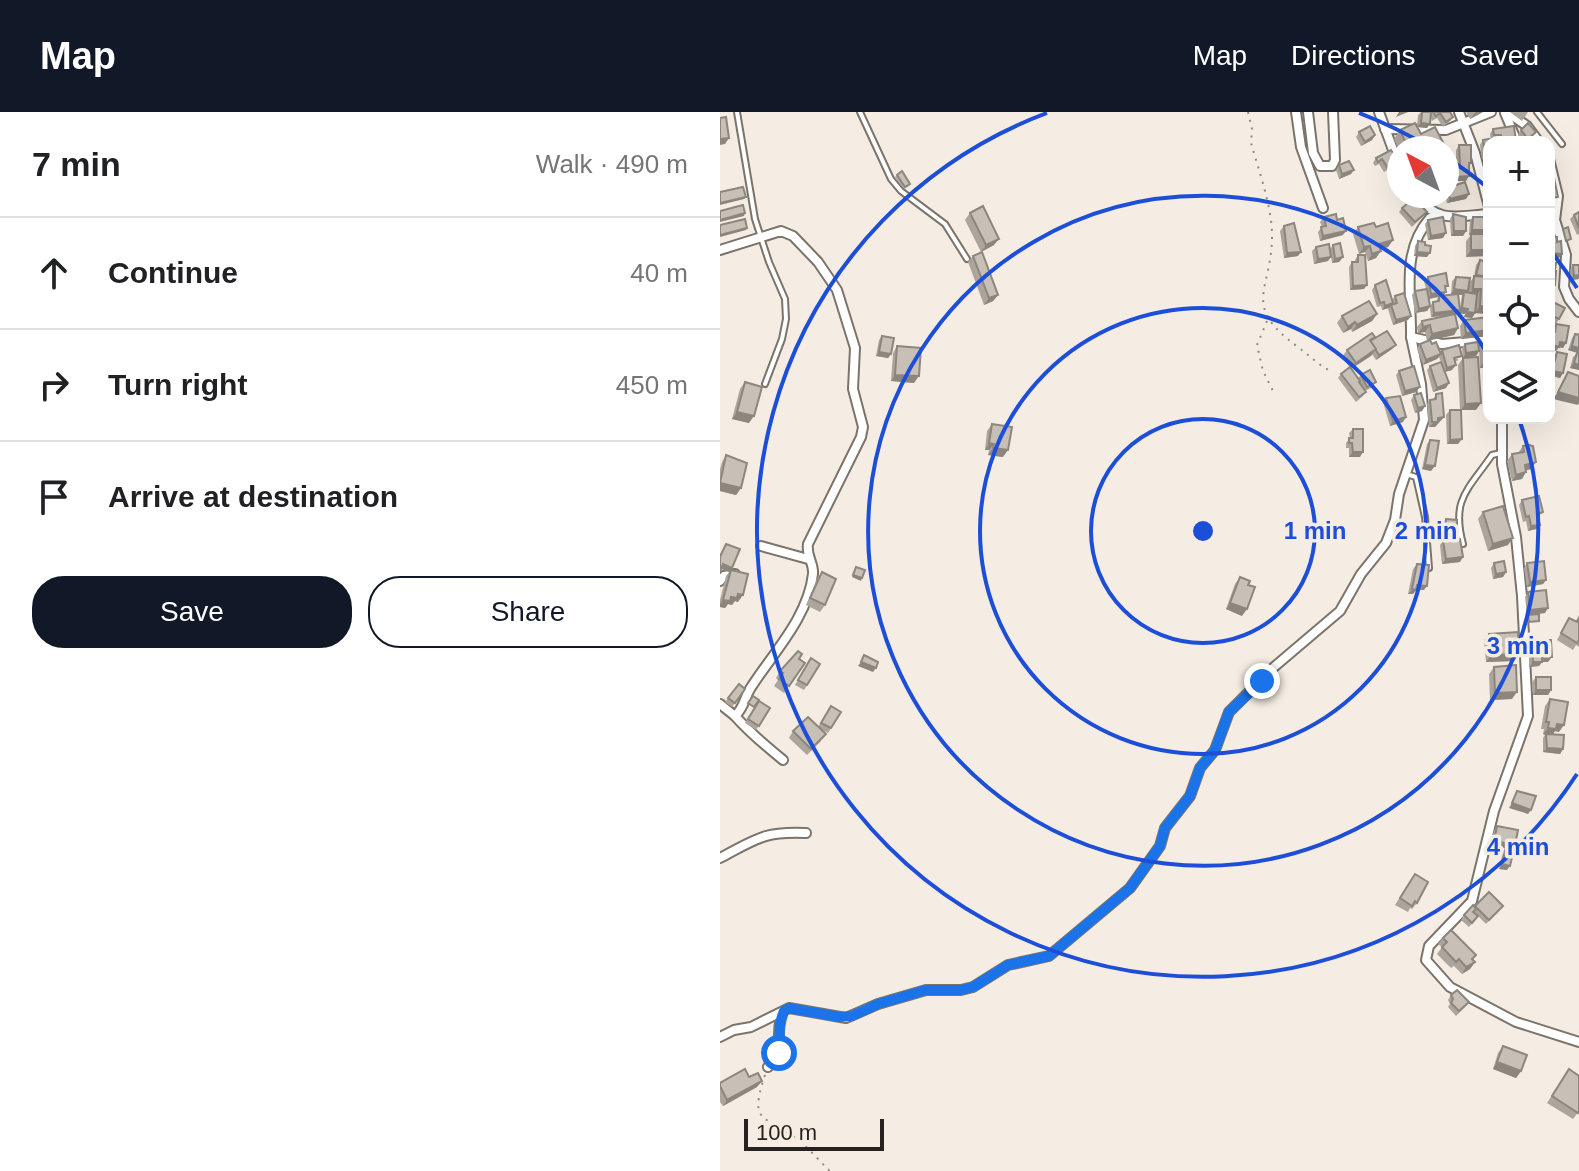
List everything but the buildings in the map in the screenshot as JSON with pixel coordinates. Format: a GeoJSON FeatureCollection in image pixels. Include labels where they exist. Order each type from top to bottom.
{"type":"FeatureCollection","features":[{"type":"Feature","properties":{"kind":"street"},"geometry":{"type":"LineString","coordinates":[[1296,112],[1309,176],[1323,208]]}},
{"type":"Feature","properties":{"kind":"street"},"geometry":{"type":"LineString","coordinates":[[1308,112],[1313,153],[1320,166],[1325,168],[1332,166],[1335,160],[1333,112]]}},
{"type":"Feature","properties":{"kind":"street"},"geometry":{"type":"LineString","coordinates":[[1379,112],[1388,136]]}},
{"type":"Feature","properties":{"kind":"street"},"geometry":{"type":"LineString","coordinates":[[1459,112],[1466,123],[1483,185]]}},
{"type":"Feature","properties":{"kind":"street"},"geometry":{"type":"LineString","coordinates":[[1385,129],[1446,130],[1491,112]]}},
{"type":"Feature","properties":{"kind":"street"},"geometry":{"type":"LineString","coordinates":[[1506,112],[1515,136]]}},
{"type":"Feature","properties":{"kind":"street"},"geometry":{"type":"LineString","coordinates":[[1506,112],[1527,126],[1534,136]]}},
{"type":"Feature","properties":{"kind":"street"},"geometry":{"type":"LineString","coordinates":[[1555,184],[1558,196],[1555,220],[1566,255],[1564,287],[1579,312]]}},
{"type":"Feature","properties":{"kind":"street"},"geometry":{"type":"LineString","coordinates":[[1427,208],[1440,217]]}},
{"type":"Feature","properties":{"kind":"street"},"geometry":{"type":"LineString","coordinates":[[720,1037],[797,1008],[846,1018],[878,1004],[926,990],[973,987],[1008,965],[1049,956],[1130,888],[1160,846],[1165,828],[1190,796],[1200,768],[1215,750],[1229,712],[1274,667],[1340,611],[1361,574],[1381,551],[1395,520],[1399,494],[1424,420],[1421,384],[1411,337],[1409,273],[1412,250],[1430,218],[1483,214]]}},
{"type":"Feature","properties":{"kind":"street"},"geometry":{"type":"LineString","coordinates":[[720,250],[777,231],[789,233],[818,262],[840,298],[856,354],[853,383],[863,427],[807,548],[813,576],[806,597],[783,642],[748,691],[742,710],[735,716]]}},
{"type":"Feature","properties":{"kind":"street"},"geometry":{"type":"LineString","coordinates":[[1555,264],[1565,264]]}},
{"type":"Feature","properties":{"kind":"street"},"geometry":{"type":"LineString","coordinates":[[1411,337],[1442,344],[1483,341]]}},
{"type":"Feature","properties":{"kind":"street"},"geometry":{"type":"LineString","coordinates":[[1502,424],[1501,453],[1516,537],[1522,596],[1528,716],[1494,811],[1472,901],[1429,946],[1426,960],[1450,987],[1516,1022],[1579,1042]]}},
{"type":"Feature","properties":{"kind":"street"},"geometry":{"type":"LineString","coordinates":[[761,546],[808,559]]}},
{"type":"Feature","properties":{"kind":"street"},"geometry":{"type":"LineString","coordinates":[[720,581],[724,576],[743,573]]}},
{"type":"Feature","properties":{"kind":"street"},"geometry":{"type":"LineString","coordinates":[[720,704],[783,760]]}},
{"type":"Feature","properties":{"kind":"street"},"geometry":{"type":"LineString","coordinates":[[720,858],[770,833],[806,833]]}},
{"type":"Feature","properties":{"kind":"street"},"geometry":{"type":"LineString","coordinates":[[768,1067],[779,1053],[781,1043],[777,1027],[784,1011]]}},
{"type":"Feature","properties":{"kind":"lane"},"geometry":{"type":"LineString","coordinates":[[737,112],[755,219],[785,299],[786,319],[765,384]]}},
{"type":"Feature","properties":{"kind":"lane"},"geometry":{"type":"LineString","coordinates":[[860,112],[891,179],[901,191],[945,224],[967,259]]}},
{"type":"Feature","properties":{"kind":"lane"},"geometry":{"type":"LineString","coordinates":[[1537,112],[1562,144]]}},
{"type":"Feature","properties":{"kind":"lane"},"geometry":{"type":"LineString","coordinates":[[1463,544],[1458,508],[1492,455],[1501,453]]}},
{"type":"Feature","properties":{"kind":"lane"},"geometry":{"type":"LineString","coordinates":[[1406,474],[1416,477],[1426,525],[1429,568]]}},
{"type":"Feature","properties":{"kind":"path"},"geometry":{"type":"LineString","coordinates":[[1248,112],[1251,143],[1272,230],[1268,275],[1262,290],[1267,320],[1257,345],[1263,371],[1273,391]]}},
{"type":"Feature","properties":{"kind":"path"},"geometry":{"type":"LineString","coordinates":[[1267,320],[1308,356],[1333,372]]}},
{"type":"Feature","properties":{"kind":"path"},"geometry":{"type":"LineString","coordinates":[[768,1067],[758,1096],[758,1107],[766,1122],[797,1139],[830,1171]]}},
{"type":"Feature","properties":{"kind":"route"},"geometry":{"type":"LineString","coordinates":[[779,1053],[781,1043],[777,1027],[784,1011],[789,1008],[846,1018],[878,1004],[926,990],[973,987],[1008,965],[1049,956],[1130,888],[1160,846],[1165,828],[1190,796],[1200,768],[1215,750],[1229,712],[1262,681]]}}]}
